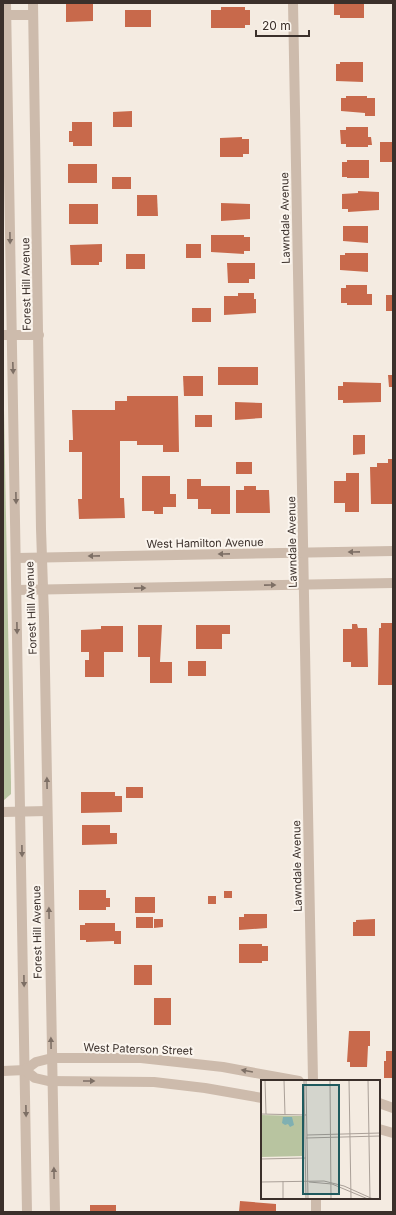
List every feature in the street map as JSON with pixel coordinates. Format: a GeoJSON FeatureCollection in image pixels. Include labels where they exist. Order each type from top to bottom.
{"type":"FeatureCollection","features":[{"type":"Feature","properties":{"kind":"street","name":"Forest Hill Avenue"},"geometry":{"type":"LineString","coordinates":[[6,3],[8,335],[17,558],[27,1212]]}},
{"type":"Feature","properties":{"kind":"street","name":"Forest Hill Avenue"},"geometry":{"type":"LineString","coordinates":[[33,3],[55,1212]]}},
{"type":"Feature","properties":{"kind":"street","name":"Lawndale Avenue"},"geometry":{"type":"LineString","coordinates":[[293,3],[313,1080]]}},
{"type":"Feature","properties":{"kind":"street"},"geometry":{"type":"LineString","coordinates":[[6,15],[33,15]]}},
{"type":"Feature","properties":{"kind":"street"},"geometry":{"type":"LineString","coordinates":[[8,335],[39,334]]}},
{"type":"Feature","properties":{"kind":"street","name":"West Hamilton Avenue"},"geometry":{"type":"LineString","coordinates":[[17,558],[393,551]]}},
{"type":"Feature","properties":{"kind":"street"},"geometry":{"type":"LineString","coordinates":[[17,590],[393,583]]}},
{"type":"Feature","properties":{"kind":"street"},"geometry":{"type":"LineString","coordinates":[[3,812],[47,811]]}},
{"type":"Feature","properties":{"kind":"street","name":"West Paterson Street"},"geometry":{"type":"LineString","coordinates":[[3,1071],[25,1070],[36,1062],[52,1058],[141,1058],[180,1061],[230,1068],[294,1080]]}},
{"type":"Feature","properties":{"kind":"street"},"geometry":{"type":"LineString","coordinates":[[25,1070],[35,1078],[52,1081],[154,1082],[204,1088],[261,1098]]}},
{"type":"Feature","properties":{"kind":"street"},"geometry":{"type":"LineString","coordinates":[[380,1103],[393,1108]]}},
{"type":"Feature","properties":{"kind":"street"},"geometry":{"type":"LineString","coordinates":[[380,1129],[393,1133]]}},
{"type":"Feature","properties":{"kind":"street"},"geometry":{"type":"LineString","coordinates":[[316,1199],[316,1212]]}},
{"type":"Feature","properties":{"kind":"green space"},"geometry":{"type":"Polygon","coordinates":[[[3,356],[11,794],[3,801],[3,356]]]}},
{"type":"Feature","properties":{"kind":"building"},"geometry":{"type":"Polygon","coordinates":[[[66,3],[93,3],[93,21],[66,22],[66,3]]]}},
{"type":"Feature","properties":{"kind":"building"},"geometry":{"type":"Polygon","coordinates":[[[334,3],[364,3],[364,18],[340,18],[340,15],[334,15],[334,3]]]}},
{"type":"Feature","properties":{"kind":"building"},"geometry":{"type":"Polygon","coordinates":[[[221,7],[245,7],[245,10],[250,10],[250,25],[245,25],[245,28],[211,28],[211,10],[221,10],[221,7]]]}},
{"type":"Feature","properties":{"kind":"building"},"geometry":{"type":"Polygon","coordinates":[[[125,10],[151,10],[151,27],[125,27],[125,10]]]}},
{"type":"Feature","properties":{"kind":"building"},"geometry":{"type":"Polygon","coordinates":[[[340,62],[363,62],[363,82],[336,81],[336,64],[340,64],[340,62]]]}},
{"type":"Feature","properties":{"kind":"building"},"geometry":{"type":"Polygon","coordinates":[[[346,96],[367,96],[367,98],[375,98],[375,116],[365,116],[365,113],[341,111],[341,98],[346,98],[346,96]]]}},
{"type":"Feature","properties":{"kind":"building"},"geometry":{"type":"Polygon","coordinates":[[[132,111],[132,127],[113,127],[113,112],[132,111]]]}},
{"type":"Feature","properties":{"kind":"building"},"geometry":{"type":"Polygon","coordinates":[[[72,122],[92,122],[92,146],[73,146],[73,142],[69,142],[69,131],[72,131],[72,122]]]}},
{"type":"Feature","properties":{"kind":"building"},"geometry":{"type":"Polygon","coordinates":[[[346,127],[368,127],[368,137],[371,137],[372,145],[368,145],[368,147],[346,147],[346,144],[341,144],[340,130],[346,130],[346,127]]]}},
{"type":"Feature","properties":{"kind":"building"},"geometry":{"type":"Polygon","coordinates":[[[242,137],[242,139],[249,139],[249,154],[243,154],[243,157],[220,157],[220,138],[242,137]]]}},
{"type":"Feature","properties":{"kind":"building"},"geometry":{"type":"Polygon","coordinates":[[[380,142],[393,142],[393,162],[380,162],[380,142]]]}},
{"type":"Feature","properties":{"kind":"building"},"geometry":{"type":"Polygon","coordinates":[[[347,160],[369,160],[369,178],[342,177],[342,162],[347,162],[347,160]]]}},
{"type":"Feature","properties":{"kind":"building"},"geometry":{"type":"Polygon","coordinates":[[[68,164],[97,164],[97,183],[68,183],[68,164]]]}},
{"type":"Feature","properties":{"kind":"building"},"geometry":{"type":"Polygon","coordinates":[[[112,177],[131,177],[131,189],[112,189],[112,177]]]}},
{"type":"Feature","properties":{"kind":"building"},"geometry":{"type":"Polygon","coordinates":[[[358,191],[379,192],[379,210],[348,212],[348,209],[342,209],[342,194],[358,193],[358,191]]]}},
{"type":"Feature","properties":{"kind":"building"},"geometry":{"type":"Polygon","coordinates":[[[137,195],[157,195],[158,216],[137,216],[137,195]]]}},
{"type":"Feature","properties":{"kind":"building"},"geometry":{"type":"Polygon","coordinates":[[[221,203],[250,204],[250,219],[221,221],[221,203]]]}},
{"type":"Feature","properties":{"kind":"building"},"geometry":{"type":"Polygon","coordinates":[[[69,204],[98,204],[98,224],[69,224],[69,204]]]}},
{"type":"Feature","properties":{"kind":"building"},"geometry":{"type":"Polygon","coordinates":[[[343,226],[368,226],[368,243],[343,241],[343,226]]]}},
{"type":"Feature","properties":{"kind":"building"},"geometry":{"type":"Polygon","coordinates":[[[211,235],[244,235],[244,237],[250,237],[250,251],[244,251],[244,254],[211,252],[211,235]]]}},
{"type":"Feature","properties":{"kind":"building"},"geometry":{"type":"Polygon","coordinates":[[[102,244],[102,262],[99,262],[99,265],[71,265],[70,245],[102,244]]]}},
{"type":"Feature","properties":{"kind":"building"},"geometry":{"type":"Polygon","coordinates":[[[186,244],[201,244],[201,258],[186,258],[186,244]]]}},
{"type":"Feature","properties":{"kind":"building"},"geometry":{"type":"Polygon","coordinates":[[[345,253],[368,253],[368,272],[340,270],[340,255],[345,255],[345,253]]]}},
{"type":"Feature","properties":{"kind":"building"},"geometry":{"type":"Polygon","coordinates":[[[126,254],[145,254],[145,269],[126,269],[126,254]]]}},
{"type":"Feature","properties":{"kind":"building"},"geometry":{"type":"Polygon","coordinates":[[[227,263],[255,263],[255,279],[249,279],[249,283],[228,283],[227,263]]]}},
{"type":"Feature","properties":{"kind":"building"},"geometry":{"type":"Polygon","coordinates":[[[346,285],[367,285],[367,294],[372,294],[372,305],[347,305],[347,303],[341,303],[341,288],[346,288],[346,285]]]}},
{"type":"Feature","properties":{"kind":"building"},"geometry":{"type":"Polygon","coordinates":[[[238,293],[254,293],[254,299],[256,299],[256,313],[224,315],[224,296],[238,296],[238,293]]]}},
{"type":"Feature","properties":{"kind":"building"},"geometry":{"type":"Polygon","coordinates":[[[386,295],[393,295],[393,311],[386,311],[386,295]]]}},
{"type":"Feature","properties":{"kind":"building"},"geometry":{"type":"Polygon","coordinates":[[[192,308],[211,308],[211,322],[192,322],[192,308]]]}},
{"type":"Feature","properties":{"kind":"building"},"geometry":{"type":"Polygon","coordinates":[[[218,367],[258,367],[258,385],[218,385],[218,367]]]}},
{"type":"Feature","properties":{"kind":"building"},"geometry":{"type":"Polygon","coordinates":[[[388,375],[393,375],[393,387],[389,387],[388,375]]]}},
{"type":"Feature","properties":{"kind":"building"},"geometry":{"type":"Polygon","coordinates":[[[183,376],[203,376],[203,396],[184,396],[183,376]]]}},
{"type":"Feature","properties":{"kind":"building"},"geometry":{"type":"Polygon","coordinates":[[[343,382],[381,383],[381,402],[343,403],[343,400],[338,400],[338,386],[343,386],[343,382]]]}},
{"type":"Feature","properties":{"kind":"building"},"geometry":{"type":"Polygon","coordinates":[[[127,396],[178,396],[179,452],[163,452],[163,445],[137,445],[137,441],[120,441],[120,498],[124,498],[125,518],[79,519],[78,499],[82,499],[82,452],[69,452],[69,440],[73,440],[72,410],[115,410],[115,401],[127,401],[127,396]]]}},
{"type":"Feature","properties":{"kind":"building"},"geometry":{"type":"Polygon","coordinates":[[[235,402],[262,403],[262,418],[235,420],[235,402]]]}},
{"type":"Feature","properties":{"kind":"building"},"geometry":{"type":"Polygon","coordinates":[[[195,415],[212,415],[212,427],[195,427],[195,415]]]}},
{"type":"Feature","properties":{"kind":"building"},"geometry":{"type":"Polygon","coordinates":[[[353,435],[365,435],[365,454],[353,455],[353,435]]]}},
{"type":"Feature","properties":{"kind":"building"},"geometry":{"type":"Polygon","coordinates":[[[388,459],[393,459],[393,504],[371,504],[370,467],[377,467],[377,463],[388,463],[388,459]]]}},
{"type":"Feature","properties":{"kind":"building"},"geometry":{"type":"Polygon","coordinates":[[[236,462],[252,462],[252,474],[236,474],[236,462]]]}},
{"type":"Feature","properties":{"kind":"building"},"geometry":{"type":"Polygon","coordinates":[[[346,473],[359,473],[359,512],[345,512],[345,503],[334,503],[334,481],[346,481],[346,473]]]}},
{"type":"Feature","properties":{"kind":"building"},"geometry":{"type":"Polygon","coordinates":[[[142,476],[170,476],[170,494],[176,494],[176,507],[163,507],[163,514],[154,514],[154,511],[142,511],[142,476]]]}},
{"type":"Feature","properties":{"kind":"building"},"geometry":{"type":"Polygon","coordinates":[[[187,479],[201,479],[201,486],[230,486],[230,514],[211,514],[211,509],[198,509],[198,499],[187,499],[187,479]]]}},
{"type":"Feature","properties":{"kind":"building"},"geometry":{"type":"Polygon","coordinates":[[[244,486],[256,486],[256,490],[269,490],[270,513],[236,513],[236,490],[244,490],[244,486]]]}},
{"type":"Feature","properties":{"kind":"building"},"geometry":{"type":"Polygon","coordinates":[[[381,623],[393,623],[393,685],[378,685],[379,628],[381,628],[381,623]]]}},
{"type":"Feature","properties":{"kind":"building"},"geometry":{"type":"Polygon","coordinates":[[[352,624],[357,624],[358,628],[367,628],[368,667],[351,667],[351,662],[343,662],[343,629],[352,629],[352,624]]]}},
{"type":"Feature","properties":{"kind":"building"},"geometry":{"type":"Polygon","coordinates":[[[138,625],[162,625],[160,662],[172,662],[172,683],[150,683],[150,657],[138,657],[138,625]]]}},
{"type":"Feature","properties":{"kind":"building"},"geometry":{"type":"Polygon","coordinates":[[[196,625],[230,625],[230,634],[222,634],[222,649],[196,649],[196,625]]]}},
{"type":"Feature","properties":{"kind":"building"},"geometry":{"type":"Polygon","coordinates":[[[101,626],[123,626],[123,652],[104,652],[104,677],[85,677],[85,660],[89,660],[89,652],[81,652],[81,630],[101,629],[101,626]]]}},
{"type":"Feature","properties":{"kind":"building"},"geometry":{"type":"Polygon","coordinates":[[[188,661],[206,661],[206,676],[188,676],[188,661]]]}},
{"type":"Feature","properties":{"kind":"building"},"geometry":{"type":"Polygon","coordinates":[[[126,787],[143,787],[143,798],[126,798],[126,787]]]}},
{"type":"Feature","properties":{"kind":"building"},"geometry":{"type":"Polygon","coordinates":[[[81,792],[115,792],[115,796],[122,796],[122,812],[81,813],[81,792]]]}},
{"type":"Feature","properties":{"kind":"building"},"geometry":{"type":"Polygon","coordinates":[[[82,825],[110,825],[110,833],[117,833],[117,844],[82,845],[82,825]]]}},
{"type":"Feature","properties":{"kind":"building"},"geometry":{"type":"Polygon","coordinates":[[[79,890],[106,890],[106,898],[110,898],[110,907],[106,907],[106,910],[79,910],[79,890]]]}},
{"type":"Feature","properties":{"kind":"building"},"geometry":{"type":"Polygon","coordinates":[[[224,891],[232,891],[232,898],[224,898],[224,891]]]}},
{"type":"Feature","properties":{"kind":"building"},"geometry":{"type":"Polygon","coordinates":[[[208,896],[216,896],[216,904],[208,904],[208,896]]]}},
{"type":"Feature","properties":{"kind":"building"},"geometry":{"type":"Polygon","coordinates":[[[135,897],[155,897],[155,913],[135,913],[135,897]]]}},
{"type":"Feature","properties":{"kind":"building"},"geometry":{"type":"Polygon","coordinates":[[[244,914],[267,914],[267,928],[239,930],[239,917],[244,917],[244,914]]]}},
{"type":"Feature","properties":{"kind":"building"},"geometry":{"type":"Polygon","coordinates":[[[136,917],[153,917],[153,928],[136,928],[136,917]]]}},
{"type":"Feature","properties":{"kind":"building"},"geometry":{"type":"Polygon","coordinates":[[[154,919],[163,919],[163,927],[154,928],[154,919]]]}},
{"type":"Feature","properties":{"kind":"building"},"geometry":{"type":"Polygon","coordinates":[[[375,919],[375,936],[353,936],[353,922],[356,922],[356,920],[375,919]]]}},
{"type":"Feature","properties":{"kind":"building"},"geometry":{"type":"Polygon","coordinates":[[[85,923],[115,923],[115,931],[121,931],[121,944],[114,944],[114,941],[86,942],[86,940],[80,940],[80,925],[85,925],[85,923]]]}},
{"type":"Feature","properties":{"kind":"building"},"geometry":{"type":"Polygon","coordinates":[[[239,944],[262,944],[262,946],[268,946],[268,961],[262,961],[262,963],[239,963],[239,944]]]}},
{"type":"Feature","properties":{"kind":"building"},"geometry":{"type":"Polygon","coordinates":[[[134,965],[152,965],[152,985],[134,985],[134,965]]]}},
{"type":"Feature","properties":{"kind":"building"},"geometry":{"type":"Polygon","coordinates":[[[154,998],[171,998],[171,1025],[154,1025],[154,998]]]}},
{"type":"Feature","properties":{"kind":"building"},"geometry":{"type":"Polygon","coordinates":[[[349,1031],[370,1031],[370,1046],[368,1046],[367,1067],[350,1067],[350,1062],[347,1062],[349,1031]]]}},
{"type":"Feature","properties":{"kind":"building"},"geometry":{"type":"Polygon","coordinates":[[[386,1051],[393,1051],[393,1078],[384,1078],[384,1061],[386,1061],[386,1051]]]}},
{"type":"Feature","properties":{"kind":"building"},"geometry":{"type":"Polygon","coordinates":[[[240,1201],[276,1204],[276,1212],[239,1212],[240,1201]]]}},
{"type":"Feature","properties":{"kind":"building"},"geometry":{"type":"Polygon","coordinates":[[[90,1205],[116,1205],[116,1212],[90,1212],[90,1205]]]}}]}
